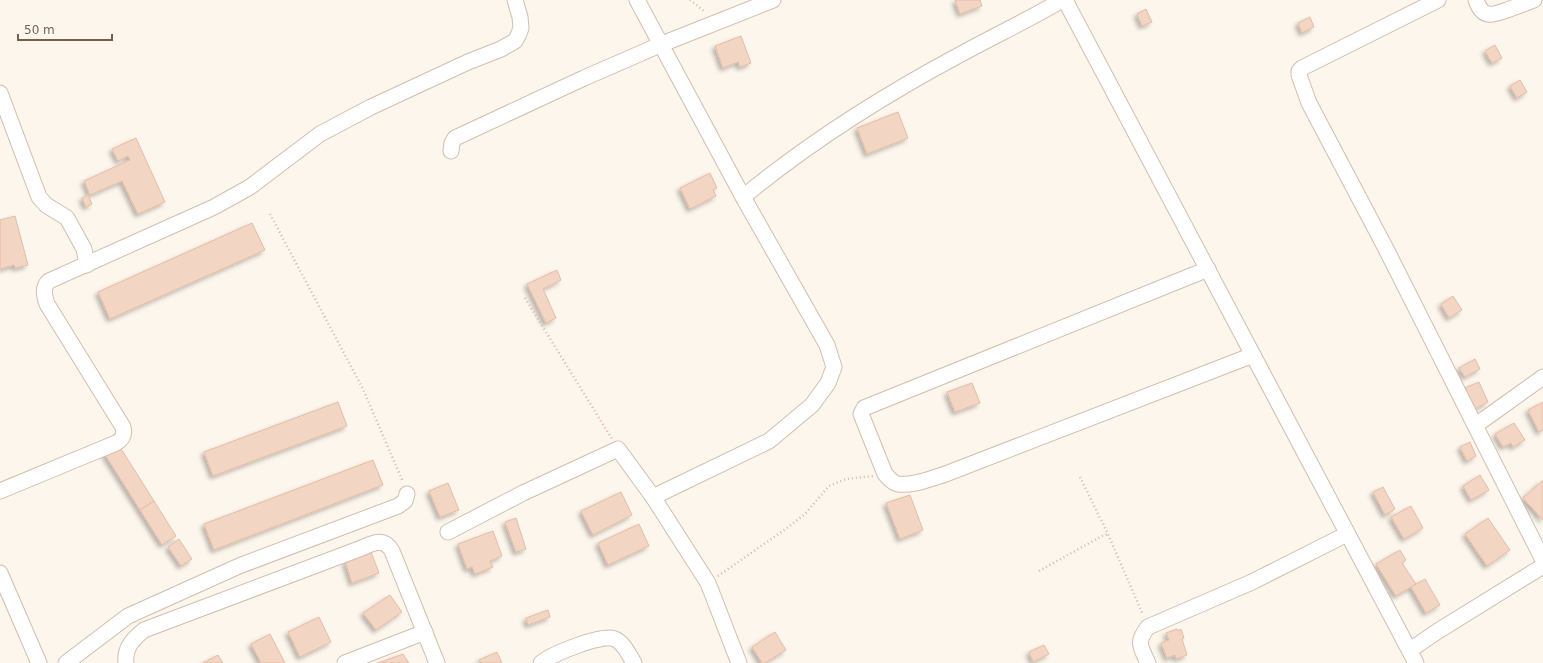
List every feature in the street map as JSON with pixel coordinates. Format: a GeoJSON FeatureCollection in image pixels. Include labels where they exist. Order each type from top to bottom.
{"type":"FeatureCollection","features":[{"type":"Feature","properties":{"kind":"street"},"geometry":{"type":"LineString","coordinates":[[0,491],[116,443],[123,437],[124,427],[47,304],[44,288],[49,281],[214,207],[250,187],[320,134],[371,107],[468,62],[501,49],[515,41],[521,28],[520,17],[515,0]]}},
{"type":"Feature","properties":{"kind":"street"},"geometry":{"type":"LineString","coordinates":[[637,0],[743,197],[827,345],[834,367],[828,383],[812,405],[768,441],[653,497]]}},
{"type":"Feature","properties":{"kind":"street"},"geometry":{"type":"LineString","coordinates":[[450,152],[455,138],[584,78],[662,44],[773,0]]}},
{"type":"Feature","properties":{"kind":"street"},"geometry":{"type":"LineString","coordinates":[[743,197],[775,170],[837,127],[915,79],[1062,0]]}},
{"type":"Feature","properties":{"kind":"street"},"geometry":{"type":"LineString","coordinates":[[1066,0],[1413,657],[1438,630],[1543,566]]}},
{"type":"Feature","properties":{"kind":"street"},"geometry":{"type":"LineString","coordinates":[[1438,0],[1302,68],[1299,75],[1317,119],[1385,247],[1543,560]]}},
{"type":"Feature","properties":{"kind":"street"},"geometry":{"type":"LineString","coordinates":[[1476,0],[1483,12],[1489,14],[1497,13],[1534,0]]}},
{"type":"Feature","properties":{"kind":"street"},"geometry":{"type":"LineString","coordinates":[[0,93],[39,197],[46,205],[67,218],[84,249],[87,265]]}},
{"type":"Feature","properties":{"kind":"street"},"geometry":{"type":"LineString","coordinates":[[1208,269],[864,408],[861,414],[885,474],[897,484],[917,483],[943,475],[1253,355]]}},
{"type":"Feature","properties":{"kind":"street"},"geometry":{"type":"LineString","coordinates":[[1476,425],[1543,377]]}},
{"type":"Feature","properties":{"kind":"street"},"geometry":{"type":"LineString","coordinates":[[448,532],[523,493],[618,449],[653,497],[708,583],[739,663]]}},
{"type":"Feature","properties":{"kind":"street"},"geometry":{"type":"LineString","coordinates":[[66,663],[128,616],[239,566],[398,506],[405,501],[407,494]]}},
{"type":"Feature","properties":{"kind":"street"},"geometry":{"type":"LineString","coordinates":[[1148,663],[1141,646],[1141,637],[1148,627],[1252,582],[1347,534]]}},
{"type":"Feature","properties":{"kind":"street"},"geometry":{"type":"LineString","coordinates":[[126,663],[125,654],[130,644],[144,630],[359,549],[382,542],[386,543],[392,551],[437,663]]}},
{"type":"Feature","properties":{"kind":"street"},"geometry":{"type":"LineString","coordinates":[[0,573],[39,663]]}},
{"type":"Feature","properties":{"kind":"street"},"geometry":{"type":"LineString","coordinates":[[345,663],[425,632]]}},
{"type":"Feature","properties":{"kind":"street"},"geometry":{"type":"LineString","coordinates":[[541,663],[562,652],[600,638],[611,637],[623,646],[634,663]]}},
{"type":"Feature","properties":{"kind":"path"},"geometry":{"type":"LineString","coordinates":[[690,0],[718,22]]}},
{"type":"Feature","properties":{"kind":"path"},"geometry":{"type":"LineString","coordinates":[[270,214],[363,389],[407,494]]}},
{"type":"Feature","properties":{"kind":"path"},"geometry":{"type":"LineString","coordinates":[[525,298],[618,449]]}},
{"type":"Feature","properties":{"kind":"path"},"geometry":{"type":"LineString","coordinates":[[708,583],[787,528],[804,514],[829,486],[846,479],[885,474]]}},
{"type":"Feature","properties":{"kind":"path"},"geometry":{"type":"LineString","coordinates":[[1080,477],[1108,534],[1148,627]]}},
{"type":"Feature","properties":{"kind":"path"},"geometry":{"type":"LineString","coordinates":[[1039,571],[1108,534]]}},
{"type":"Feature","properties":{"kind":"building"},"geometry":{"type":"Polygon","coordinates":[[[955,0],[980,0],[982,6],[960,14],[955,0]]]}},
{"type":"Feature","properties":{"kind":"building"},"geometry":{"type":"Polygon","coordinates":[[[1146,9],[1152,22],[1142,26],[1137,14],[1146,9]]]}},
{"type":"Feature","properties":{"kind":"building"},"geometry":{"type":"Polygon","coordinates":[[[1310,17],[1314,27],[1302,33],[1298,23],[1310,17]]]}},
{"type":"Feature","properties":{"kind":"building"},"geometry":{"type":"Polygon","coordinates":[[[741,36],[751,63],[740,67],[738,62],[723,68],[715,46],[741,36]]]}},
{"type":"Feature","properties":{"kind":"building"},"geometry":{"type":"Polygon","coordinates":[[[1495,45],[1502,58],[1492,63],[1485,51],[1495,45]]]}},
{"type":"Feature","properties":{"kind":"building"},"geometry":{"type":"Polygon","coordinates":[[[1520,80],[1527,92],[1517,98],[1510,86],[1520,80]]]}},
{"type":"Feature","properties":{"kind":"building"},"geometry":{"type":"Polygon","coordinates":[[[898,112],[908,138],[867,154],[857,128],[898,112]]]}},
{"type":"Feature","properties":{"kind":"building"},"geometry":{"type":"Polygon","coordinates":[[[136,138],[165,202],[138,214],[122,181],[90,195],[84,181],[130,160],[128,156],[118,161],[112,149],[136,138]]]}},
{"type":"Feature","properties":{"kind":"building"},"geometry":{"type":"Polygon","coordinates":[[[710,173],[717,188],[713,190],[716,196],[690,209],[680,188],[710,173]]]}},
{"type":"Feature","properties":{"kind":"building"},"geometry":{"type":"Polygon","coordinates":[[[88,195],[92,204],[86,207],[82,198],[88,195]]]}},
{"type":"Feature","properties":{"kind":"building"},"geometry":{"type":"Polygon","coordinates":[[[15,216],[28,265],[15,268],[14,265],[0,269],[0,220],[15,216]]]}},
{"type":"Feature","properties":{"kind":"building"},"geometry":{"type":"Polygon","coordinates":[[[252,223],[265,250],[110,319],[98,292],[252,223]]]}},
{"type":"Feature","properties":{"kind":"building"},"geometry":{"type":"Polygon","coordinates":[[[557,270],[561,280],[543,289],[556,318],[546,323],[527,284],[557,270]]]}},
{"type":"Feature","properties":{"kind":"building"},"geometry":{"type":"Polygon","coordinates":[[[1453,296],[1462,310],[1449,318],[1441,304],[1453,296]]]}},
{"type":"Feature","properties":{"kind":"building"},"geometry":{"type":"Polygon","coordinates":[[[1475,359],[1480,369],[1465,377],[1459,368],[1475,359]]]}},
{"type":"Feature","properties":{"kind":"building"},"geometry":{"type":"Polygon","coordinates":[[[1479,382],[1488,402],[1475,409],[1465,388],[1479,382]]]}},
{"type":"Feature","properties":{"kind":"building"},"geometry":{"type":"Polygon","coordinates":[[[972,383],[980,403],[955,412],[947,392],[972,383]]]}},
{"type":"Feature","properties":{"kind":"building"},"geometry":{"type":"Polygon","coordinates":[[[338,402],[347,426],[213,476],[204,452],[338,402]]]}},
{"type":"Feature","properties":{"kind":"building"},"geometry":{"type":"Polygon","coordinates":[[[1543,402],[1543,430],[1539,432],[1528,410],[1543,402]]]}},
{"type":"Feature","properties":{"kind":"building"},"geometry":{"type":"Polygon","coordinates":[[[1514,423],[1525,440],[1513,447],[1511,443],[1503,447],[1495,434],[1514,423]]]}},
{"type":"Feature","properties":{"kind":"building"},"geometry":{"type":"Polygon","coordinates":[[[1470,442],[1476,456],[1467,461],[1460,447],[1470,442]]]}},
{"type":"Feature","properties":{"kind":"building"},"geometry":{"type":"Polygon","coordinates":[[[118,444],[154,501],[140,510],[104,453],[118,444]]]}},
{"type":"Feature","properties":{"kind":"building"},"geometry":{"type":"Polygon","coordinates":[[[373,460],[383,485],[214,550],[204,524],[373,460]]]}},
{"type":"Feature","properties":{"kind":"building"},"geometry":{"type":"Polygon","coordinates":[[[1480,475],[1489,490],[1471,500],[1463,486],[1480,475]]]}},
{"type":"Feature","properties":{"kind":"building"},"geometry":{"type":"Polygon","coordinates":[[[1543,480],[1543,520],[1523,498],[1543,480]]]}},
{"type":"Feature","properties":{"kind":"building"},"geometry":{"type":"Polygon","coordinates":[[[448,483],[459,510],[440,517],[429,491],[448,483]]]}},
{"type":"Feature","properties":{"kind":"building"},"geometry":{"type":"Polygon","coordinates":[[[1383,487],[1395,509],[1385,515],[1373,492],[1383,487]]]}},
{"type":"Feature","properties":{"kind":"building"},"geometry":{"type":"Polygon","coordinates":[[[621,492],[632,515],[593,535],[581,511],[621,492]]]}},
{"type":"Feature","properties":{"kind":"building"},"geometry":{"type":"Polygon","coordinates":[[[910,495],[923,530],[900,539],[886,503],[910,495]]]}},
{"type":"Feature","properties":{"kind":"building"},"geometry":{"type":"Polygon","coordinates":[[[154,501],[176,536],[162,545],[140,510],[154,501]]]}},
{"type":"Feature","properties":{"kind":"building"},"geometry":{"type":"Polygon","coordinates":[[[1411,506],[1423,528],[1404,539],[1391,517],[1411,506]]]}},
{"type":"Feature","properties":{"kind":"building"},"geometry":{"type":"Polygon","coordinates":[[[516,518],[526,549],[516,552],[505,522],[516,518]]]}},
{"type":"Feature","properties":{"kind":"building"},"geometry":{"type":"Polygon","coordinates":[[[1488,518],[1510,550],[1487,566],[1465,534],[1488,518]]]}},
{"type":"Feature","properties":{"kind":"building"},"geometry":{"type":"Polygon","coordinates":[[[639,524],[649,546],[608,565],[598,543],[639,524]]]}},
{"type":"Feature","properties":{"kind":"building"},"geometry":{"type":"Polygon","coordinates":[[[493,531],[502,556],[490,561],[493,567],[475,574],[472,567],[467,569],[458,544],[493,531]]]}},
{"type":"Feature","properties":{"kind":"building"},"geometry":{"type":"Polygon","coordinates":[[[179,539],[192,559],[181,566],[168,547],[179,539]]]}},
{"type":"Feature","properties":{"kind":"building"},"geometry":{"type":"Polygon","coordinates":[[[1400,550],[1406,560],[1402,563],[1416,584],[1396,596],[1376,564],[1400,550]]]}},
{"type":"Feature","properties":{"kind":"building"},"geometry":{"type":"Polygon","coordinates":[[[371,552],[379,573],[352,583],[345,561],[371,552]]]}},
{"type":"Feature","properties":{"kind":"building"},"geometry":{"type":"Polygon","coordinates":[[[1425,579],[1440,605],[1426,613],[1411,587],[1425,579]]]}},
{"type":"Feature","properties":{"kind":"building"},"geometry":{"type":"Polygon","coordinates":[[[390,595],[402,612],[376,630],[363,613],[390,595]]]}},
{"type":"Feature","properties":{"kind":"building"},"geometry":{"type":"Polygon","coordinates":[[[548,610],[550,617],[528,625],[526,618],[548,610]]]}},
{"type":"Feature","properties":{"kind":"building"},"geometry":{"type":"Polygon","coordinates":[[[319,617],[331,642],[300,657],[288,632],[319,617]]]}},
{"type":"Feature","properties":{"kind":"building"},"geometry":{"type":"Polygon","coordinates":[[[1177,629],[1178,631],[1181,629],[1184,638],[1182,639],[1187,655],[1176,659],[1175,655],[1167,658],[1161,643],[1169,640],[1166,633],[1177,629]]]}},
{"type":"Feature","properties":{"kind":"building"},"geometry":{"type":"Polygon","coordinates":[[[775,632],[786,650],[765,663],[762,663],[752,647],[775,632]]]}},
{"type":"Feature","properties":{"kind":"building"},"geometry":{"type":"Polygon","coordinates":[[[270,634],[285,663],[261,663],[251,644],[270,634]]]}},
{"type":"Feature","properties":{"kind":"building"},"geometry":{"type":"Polygon","coordinates":[[[1044,645],[1049,654],[1033,662],[1029,652],[1044,645]]]}},
{"type":"Feature","properties":{"kind":"building"},"geometry":{"type":"Polygon","coordinates":[[[497,652],[502,663],[481,663],[479,660],[497,652]]]}},
{"type":"Feature","properties":{"kind":"building"},"geometry":{"type":"Polygon","coordinates":[[[403,654],[409,663],[378,663],[403,654]]]}},
{"type":"Feature","properties":{"kind":"building"},"geometry":{"type":"Polygon","coordinates":[[[218,655],[223,663],[203,663],[218,655]]]}}]}
